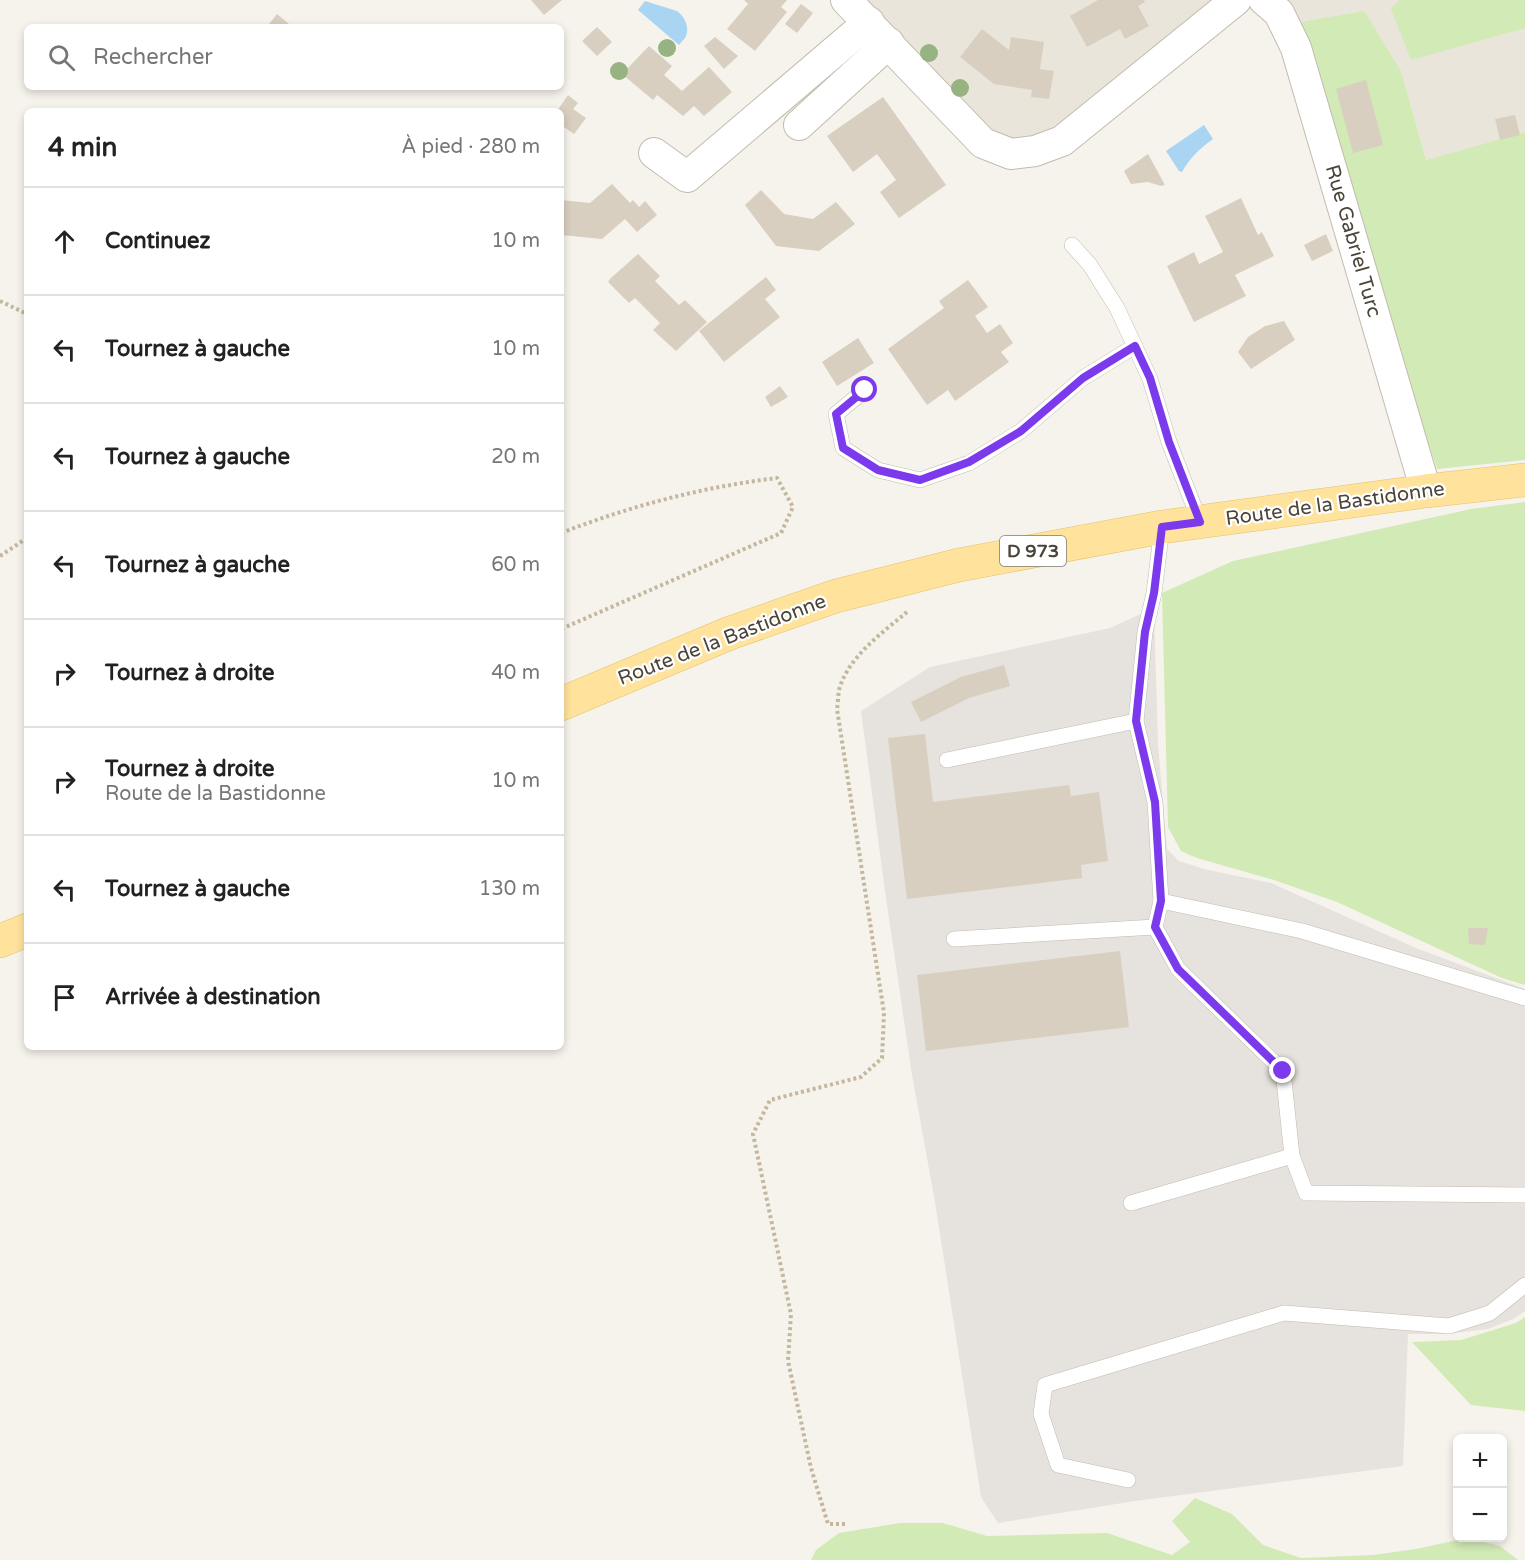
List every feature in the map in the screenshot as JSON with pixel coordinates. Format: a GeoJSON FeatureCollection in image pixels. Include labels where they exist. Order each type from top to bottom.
{"type":"FeatureCollection","features":[{"type":"Feature","properties":{"kind":"main road","name":"Route de la Bastidonne"},"geometry":{"type":"LineString","coordinates":[[564,703],[730,633],[836,596],[959,565],[1162,527],[1426,491],[1525,480]]}},
{"type":"Feature","properties":{"kind":"main road"},"geometry":{"type":"LineString","coordinates":[[0,942],[24,931]]}},
{"type":"Feature","properties":{"kind":"street"},"geometry":{"type":"LineString","coordinates":[[846,0],[983,143],[1011,154],[1035,151],[1062,141],[1236,0]]}},
{"type":"Feature","properties":{"kind":"street","name":"Rue Gabriel Turc"},"geometry":{"type":"LineString","coordinates":[[1264,0],[1279,13],[1296,48],[1426,491]]}},
{"type":"Feature","properties":{"kind":"street"},"geometry":{"type":"LineString","coordinates":[[799,125],[879,33]]}},
{"type":"Feature","properties":{"kind":"street"},"geometry":{"type":"LineString","coordinates":[[654,153],[687,177],[879,33]]}},
{"type":"Feature","properties":{"kind":"street"},"geometry":{"type":"LineString","coordinates":[[695,193],[879,33]]}},
{"type":"Feature","properties":{"kind":"lane"},"geometry":{"type":"LineString","coordinates":[[1072,244],[1090,265],[1112,299],[1150,378],[1169,442],[1200,522]]}},
{"type":"Feature","properties":{"kind":"lane"},"geometry":{"type":"LineString","coordinates":[[865,390],[836,414],[843,448],[878,470],[920,480],[969,462],[1021,431],[1083,378],[1135,346]]}},
{"type":"Feature","properties":{"kind":"lane"},"geometry":{"type":"LineString","coordinates":[[1162,527],[1154,593],[1145,632],[1136,721],[1155,802],[1161,901],[1155,927],[1178,969],[1283,1071],[1293,1156],[1306,1193],[1525,1195]]}},
{"type":"Feature","properties":{"kind":"lane"},"geometry":{"type":"LineString","coordinates":[[947,760],[1136,721]]}},
{"type":"Feature","properties":{"kind":"lane"},"geometry":{"type":"LineString","coordinates":[[1161,901],[1302,930],[1525,998]]}},
{"type":"Feature","properties":{"kind":"lane"},"geometry":{"type":"LineString","coordinates":[[954,939],[1155,927]]}},
{"type":"Feature","properties":{"kind":"lane"},"geometry":{"type":"LineString","coordinates":[[1131,1203],[1293,1156]]}},
{"type":"Feature","properties":{"kind":"lane"},"geometry":{"type":"LineString","coordinates":[[1128,1480],[1058,1465],[1041,1414],[1045,1386],[1284,1313],[1449,1326],[1490,1313],[1525,1285]]}},
{"type":"Feature","properties":{"kind":"path"},"geometry":{"type":"LineString","coordinates":[[0,301],[24,313]]}},
{"type":"Feature","properties":{"kind":"path"},"geometry":{"type":"LineString","coordinates":[[564,532],[669,499],[736,483],[777,478],[794,507],[781,533],[564,628]]}},
{"type":"Feature","properties":{"kind":"path"},"geometry":{"type":"LineString","coordinates":[[0,556],[24,540]]}},
{"type":"Feature","properties":{"kind":"path"},"geometry":{"type":"LineString","coordinates":[[845,1524],[828,1524],[811,1468],[788,1361],[791,1314],[753,1134],[770,1100],[861,1077],[882,1058],[884,1013],[837,709],[839,690],[849,668],[870,644],[908,610],[922,575]]}},
{"type":"Feature","properties":{"kind":"shaded area"},"geometry":{"type":"Polygon","coordinates":[[[864,0],[1236,0],[1055,143],[991,146],[864,0]]]}},
{"type":"Feature","properties":{"kind":"shaded area"},"geometry":{"type":"Polygon","coordinates":[[[1255,0],[1525,0],[1525,132],[1426,160],[1401,71],[1290,24],[1255,0]]]}},
{"type":"Feature","properties":{"kind":"shaded area"},"geometry":{"type":"Polygon","coordinates":[[[1154,608],[1158,744],[1167,849],[1179,861],[1204,869],[1271,883],[1416,948],[1525,989],[1525,1311],[1515,1318],[1488,1329],[1446,1334],[1408,1334],[1403,1466],[1135,1501],[998,1523],[981,1497],[935,1202],[912,1075],[861,711],[930,667],[1110,628],[1154,608]]]}},
{"type":"Feature","properties":{"kind":"green space"},"geometry":{"type":"Polygon","coordinates":[[[1399,0],[1525,0],[1525,28],[1411,60],[1391,9],[1399,0]]]}},
{"type":"Feature","properties":{"kind":"green space"},"geometry":{"type":"Polygon","coordinates":[[[1364,11],[1401,71],[1426,160],[1525,132],[1525,460],[1437,469],[1290,24],[1364,11]]]}},
{"type":"Feature","properties":{"kind":"green space"},"geometry":{"type":"Polygon","coordinates":[[[1525,502],[1525,985],[1502,978],[1337,902],[1181,851],[1168,827],[1162,593],[1233,561],[1471,509],[1525,502]]]}},
{"type":"Feature","properties":{"kind":"green space"},"geometry":{"type":"Polygon","coordinates":[[[1525,1317],[1525,1411],[1471,1405],[1412,1342],[1461,1340],[1516,1323],[1525,1317]]]}},
{"type":"Feature","properties":{"kind":"green space"},"geometry":{"type":"Polygon","coordinates":[[[1195,1498],[1232,1514],[1263,1545],[1301,1558],[1373,1555],[1453,1541],[1484,1542],[1500,1546],[1518,1560],[811,1560],[816,1550],[839,1533],[900,1523],[943,1523],[987,1536],[1107,1533],[1172,1555],[1190,1542],[1172,1521],[1195,1498]]]}},
{"type":"Feature","properties":{"kind":"water"},"geometry":{"type":"Polygon","coordinates":[[[645,1],[677,11],[682,16],[687,25],[687,33],[679,45],[638,10],[645,1]]]}},
{"type":"Feature","properties":{"kind":"water"},"geometry":{"type":"Polygon","coordinates":[[[1204,125],[1213,139],[1195,154],[1182,172],[1179,171],[1166,151],[1204,125]]]}},
{"type":"Feature","properties":{"kind":"building"},"geometry":{"type":"Polygon","coordinates":[[[531,0],[562,0],[544,15],[531,0]]]}},
{"type":"Feature","properties":{"kind":"building"},"geometry":{"type":"Polygon","coordinates":[[[744,0],[787,0],[781,7],[787,12],[755,51],[727,29],[748,4],[744,0]]]}},
{"type":"Feature","properties":{"kind":"building"},"geometry":{"type":"Polygon","coordinates":[[[1098,0],[1144,0],[1145,2],[1138,6],[1149,26],[1125,39],[1120,29],[1087,47],[1070,16],[1098,0]]]}},
{"type":"Feature","properties":{"kind":"building"},"geometry":{"type":"Polygon","coordinates":[[[801,4],[813,13],[797,33],[785,24],[801,4]]]}},
{"type":"Feature","properties":{"kind":"building"},"geometry":{"type":"Polygon","coordinates":[[[277,14],[289,24],[269,24],[277,14]]]}},
{"type":"Feature","properties":{"kind":"building"},"geometry":{"type":"Polygon","coordinates":[[[597,27],[612,42],[597,56],[582,41],[597,27]]]}},
{"type":"Feature","properties":{"kind":"building"},"geometry":{"type":"Polygon","coordinates":[[[982,29],[1009,50],[1011,37],[1044,42],[1040,69],[1054,71],[1049,99],[1031,97],[1032,90],[994,84],[960,57],[982,29]]]}},
{"type":"Feature","properties":{"kind":"building"},"geometry":{"type":"Polygon","coordinates":[[[715,37],[738,56],[724,69],[704,46],[715,37]]]}},
{"type":"Feature","properties":{"kind":"building"},"geometry":{"type":"Polygon","coordinates":[[[649,46],[672,66],[664,75],[682,91],[709,67],[732,92],[704,116],[694,106],[683,116],[657,95],[653,100],[622,74],[649,46]]]}},
{"type":"Feature","properties":{"kind":"building"},"geometry":{"type":"Polygon","coordinates":[[[1366,80],[1383,145],[1353,153],[1336,89],[1366,80]]]}},
{"type":"Feature","properties":{"kind":"building"},"geometry":{"type":"Polygon","coordinates":[[[568,95],[578,103],[573,109],[586,118],[574,134],[564,127],[564,108],[559,108],[568,95]]]}},
{"type":"Feature","properties":{"kind":"building"},"geometry":{"type":"Polygon","coordinates":[[[883,97],[946,185],[899,218],[880,192],[896,180],[877,154],[853,172],[827,136],[883,97]]]}},
{"type":"Feature","properties":{"kind":"building"},"geometry":{"type":"Polygon","coordinates":[[[1515,115],[1520,135],[1500,140],[1495,119],[1515,115]]]}},
{"type":"Feature","properties":{"kind":"building"},"geometry":{"type":"Polygon","coordinates":[[[1148,154],[1165,185],[1148,182],[1131,184],[1124,171],[1148,154]]]}},
{"type":"Feature","properties":{"kind":"building"},"geometry":{"type":"Polygon","coordinates":[[[612,184],[630,203],[633,200],[639,207],[645,201],[657,215],[637,232],[625,219],[602,239],[564,235],[564,200],[590,203],[612,184]]]}},
{"type":"Feature","properties":{"kind":"building"},"geometry":{"type":"Polygon","coordinates":[[[761,190],[784,214],[813,219],[836,202],[855,224],[819,251],[776,246],[745,205],[761,190]]]}},
{"type":"Feature","properties":{"kind":"building"},"geometry":{"type":"Polygon","coordinates":[[[1241,198],[1258,235],[1262,232],[1274,256],[1235,275],[1246,296],[1194,322],[1167,266],[1194,252],[1199,264],[1223,252],[1205,216],[1241,198]]]}},
{"type":"Feature","properties":{"kind":"building"},"geometry":{"type":"Polygon","coordinates":[[[1326,234],[1333,251],[1312,261],[1304,245],[1326,234]]]}},
{"type":"Feature","properties":{"kind":"building"},"geometry":{"type":"Polygon","coordinates":[[[638,254],[660,276],[655,281],[679,305],[685,300],[707,322],[676,351],[653,330],[660,323],[635,298],[629,303],[608,282],[638,254]]]}},
{"type":"Feature","properties":{"kind":"building"},"geometry":{"type":"Polygon","coordinates":[[[766,277],[776,290],[765,299],[780,317],[724,362],[699,331],[766,277]]]}},
{"type":"Feature","properties":{"kind":"building"},"geometry":{"type":"Polygon","coordinates":[[[968,280],[988,307],[975,316],[987,333],[1000,324],[1013,343],[1001,352],[1009,362],[955,401],[948,390],[927,405],[888,349],[944,308],[939,301],[968,280]]]}},
{"type":"Feature","properties":{"kind":"building"},"geometry":{"type":"Polygon","coordinates":[[[1284,321],[1295,340],[1251,369],[1238,352],[1248,337],[1265,326],[1284,321]]]}},
{"type":"Feature","properties":{"kind":"building"},"geometry":{"type":"Polygon","coordinates":[[[858,338],[874,363],[837,386],[822,362],[858,338]]]}},
{"type":"Feature","properties":{"kind":"building"},"geometry":{"type":"Polygon","coordinates":[[[780,386],[788,397],[771,407],[765,397],[780,386]]]}},
{"type":"Feature","properties":{"kind":"building"},"geometry":{"type":"Polygon","coordinates":[[[1004,665],[1010,686],[969,698],[921,722],[911,702],[961,677],[1004,665]]]}},
{"type":"Feature","properties":{"kind":"building"},"geometry":{"type":"Polygon","coordinates":[[[925,734],[933,802],[1069,785],[1071,796],[1099,792],[1108,861],[1081,865],[1082,878],[907,899],[888,738],[925,734]]]}},
{"type":"Feature","properties":{"kind":"building"},"geometry":{"type":"Polygon","coordinates":[[[1468,928],[1488,928],[1485,945],[1469,944],[1468,928]]]}},
{"type":"Feature","properties":{"kind":"building"},"geometry":{"type":"Polygon","coordinates":[[[1120,951],[1129,1027],[926,1051],[917,975],[1120,951]]]}},
{"type":"Feature","properties":{"kind":"route"},"geometry":{"type":"LineString","coordinates":[[865,390],[836,414],[843,448],[878,470],[920,480],[969,462],[1021,431],[1083,378],[1135,346],[1150,378],[1169,442],[1200,522],[1162,527],[1154,593],[1145,632],[1136,721],[1155,802],[1161,901],[1155,927],[1178,969],[1283,1071]]}}]}
